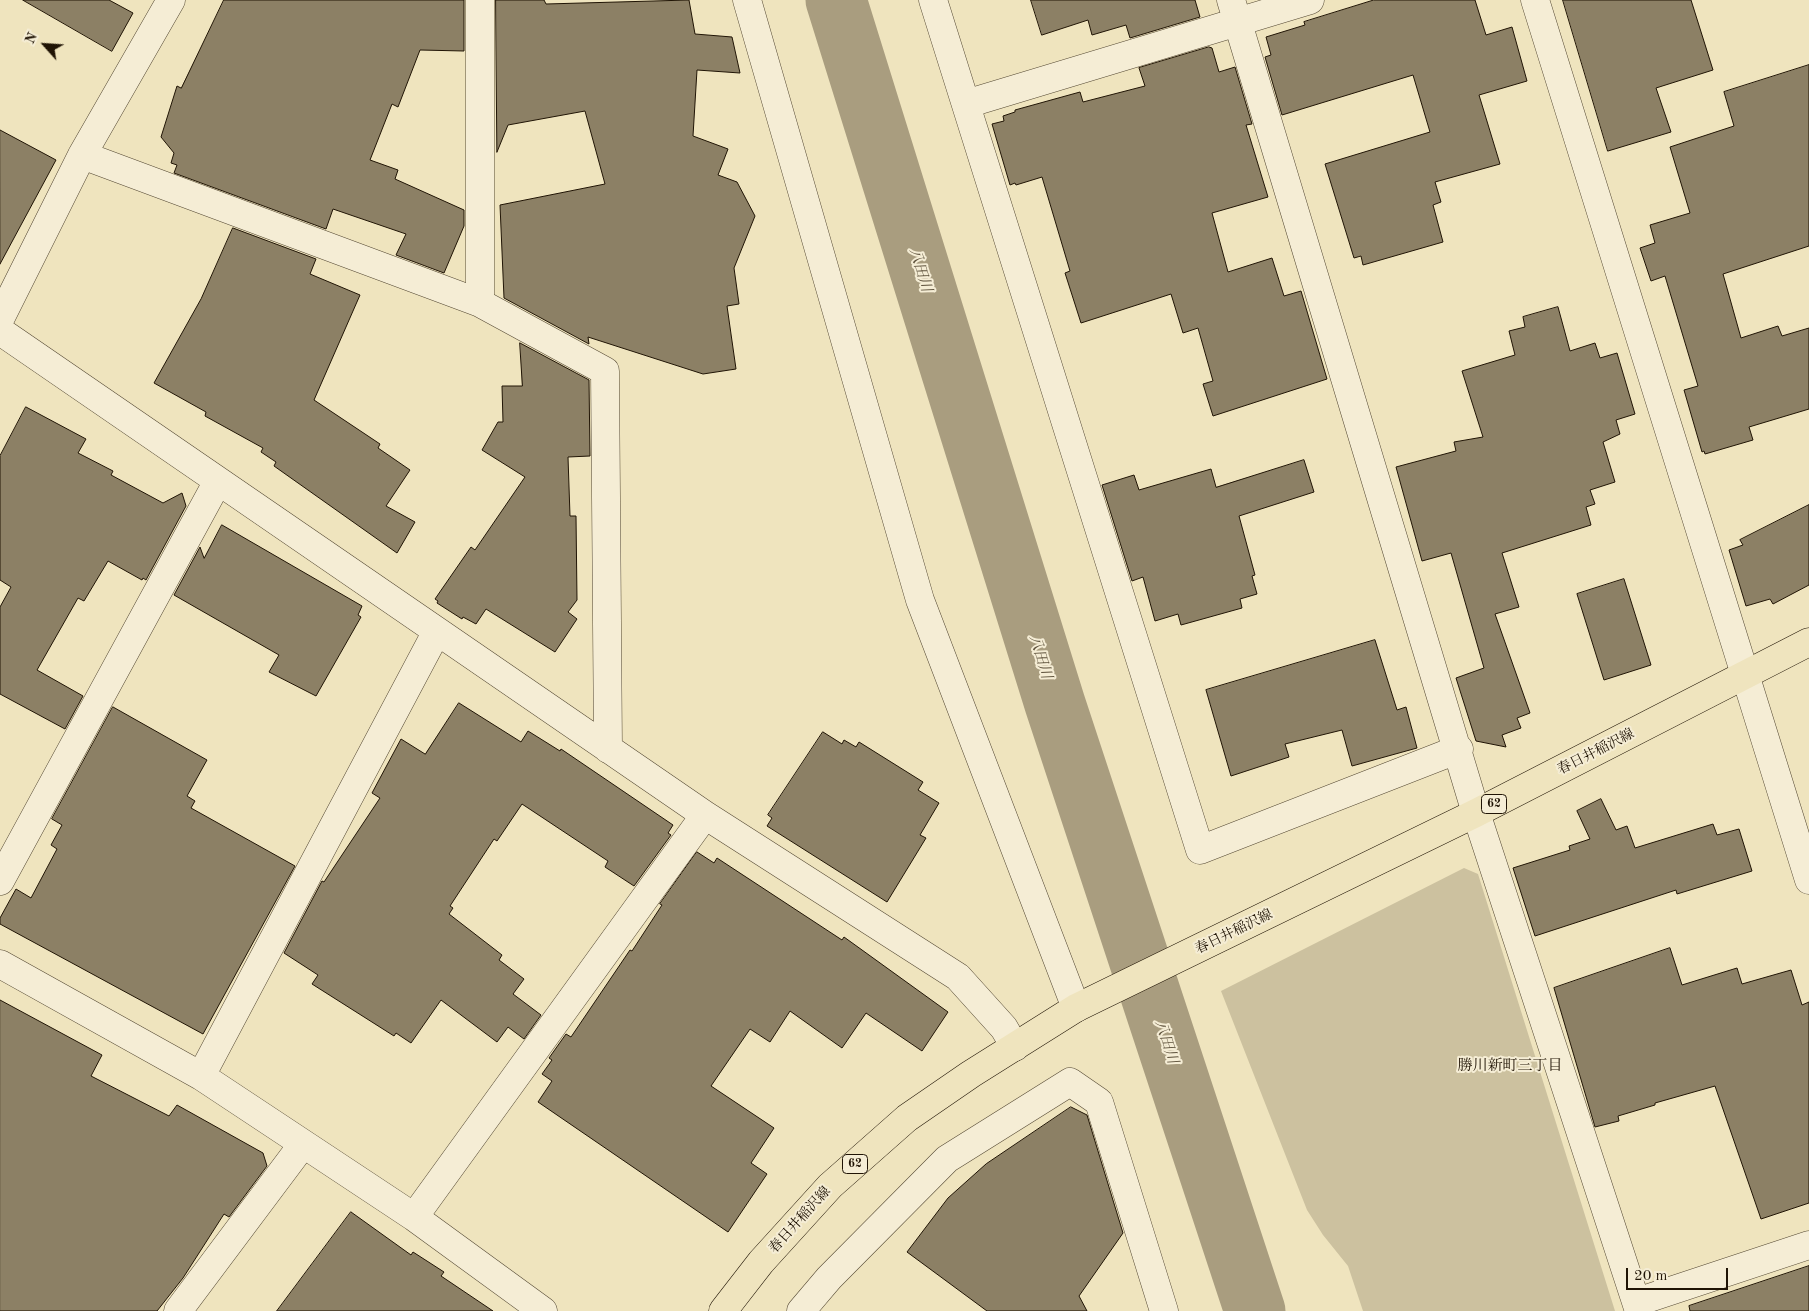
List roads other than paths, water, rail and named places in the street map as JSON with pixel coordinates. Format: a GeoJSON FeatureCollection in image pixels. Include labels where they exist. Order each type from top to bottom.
{"type":"FeatureCollection","features":[{"type":"Feature","properties":{"kind":"main road","name":"春日井稲沢線"},"geometry":{"type":"LineString","coordinates":[[723,1311],[761,1262],[830,1186],[907,1118],[971,1074],[1076,1008],[1476,813],[1809,642]]}},
{"type":"Feature","properties":{"kind":"street"},"geometry":{"type":"LineString","coordinates":[[0,319],[82,155],[171,0]]}},
{"type":"Feature","properties":{"kind":"street"},"geometry":{"type":"LineString","coordinates":[[480,0],[480,303]]}},
{"type":"Feature","properties":{"kind":"street"},"geometry":{"type":"LineString","coordinates":[[747,0],[920,600],[1076,1008]]}},
{"type":"Feature","properties":{"kind":"street"},"geometry":{"type":"LineString","coordinates":[[933,0],[1200,850],[1459,749]]}},
{"type":"Feature","properties":{"kind":"street"},"geometry":{"type":"LineString","coordinates":[[966,104],[1234,11],[1310,0]]}},
{"type":"Feature","properties":{"kind":"street"},"geometry":{"type":"LineString","coordinates":[[1535,0],[1809,880]]}},
{"type":"Feature","properties":{"kind":"street"},"geometry":{"type":"LineString","coordinates":[[1234,11],[1459,749],[1476,813],[1638,1306],[1809,1246]]}},
{"type":"Feature","properties":{"kind":"street"},"geometry":{"type":"LineString","coordinates":[[82,155],[480,303],[605,371],[608,749]]}},
{"type":"Feature","properties":{"kind":"street"},"geometry":{"type":"LineString","coordinates":[[0,331],[705,815],[958,977],[1004,1028],[1015,1047]]}},
{"type":"Feature","properties":{"kind":"street"},"geometry":{"type":"LineString","coordinates":[[0,881],[218,482]]}},
{"type":"Feature","properties":{"kind":"street"},"geometry":{"type":"LineString","coordinates":[[201,1076],[437,631]]}},
{"type":"Feature","properties":{"kind":"street"},"geometry":{"type":"LineString","coordinates":[[414,1217],[705,815]]}},
{"type":"Feature","properties":{"kind":"street"},"geometry":{"type":"LineString","coordinates":[[0,964],[201,1076],[414,1217],[543,1311]]}},
{"type":"Feature","properties":{"kind":"street"},"geometry":{"type":"LineString","coordinates":[[801,1311],[829,1278],[948,1159],[1070,1082],[1099,1102],[1164,1311]]}},
{"type":"Feature","properties":{"kind":"street"},"geometry":{"type":"LineString","coordinates":[[178,1311],[303,1144]]}},
{"type":"Feature","properties":{"kind":"waterway","name":"八田川"},"geometry":{"type":"LineString","coordinates":[[836,0],[1055,704],[1255,1311]]}},
{"type":"Feature","properties":{"kind":"district","name":"勝川新町三丁目"},"geometry":{"type":"Point","coordinates":[1510,1066]}}]}
